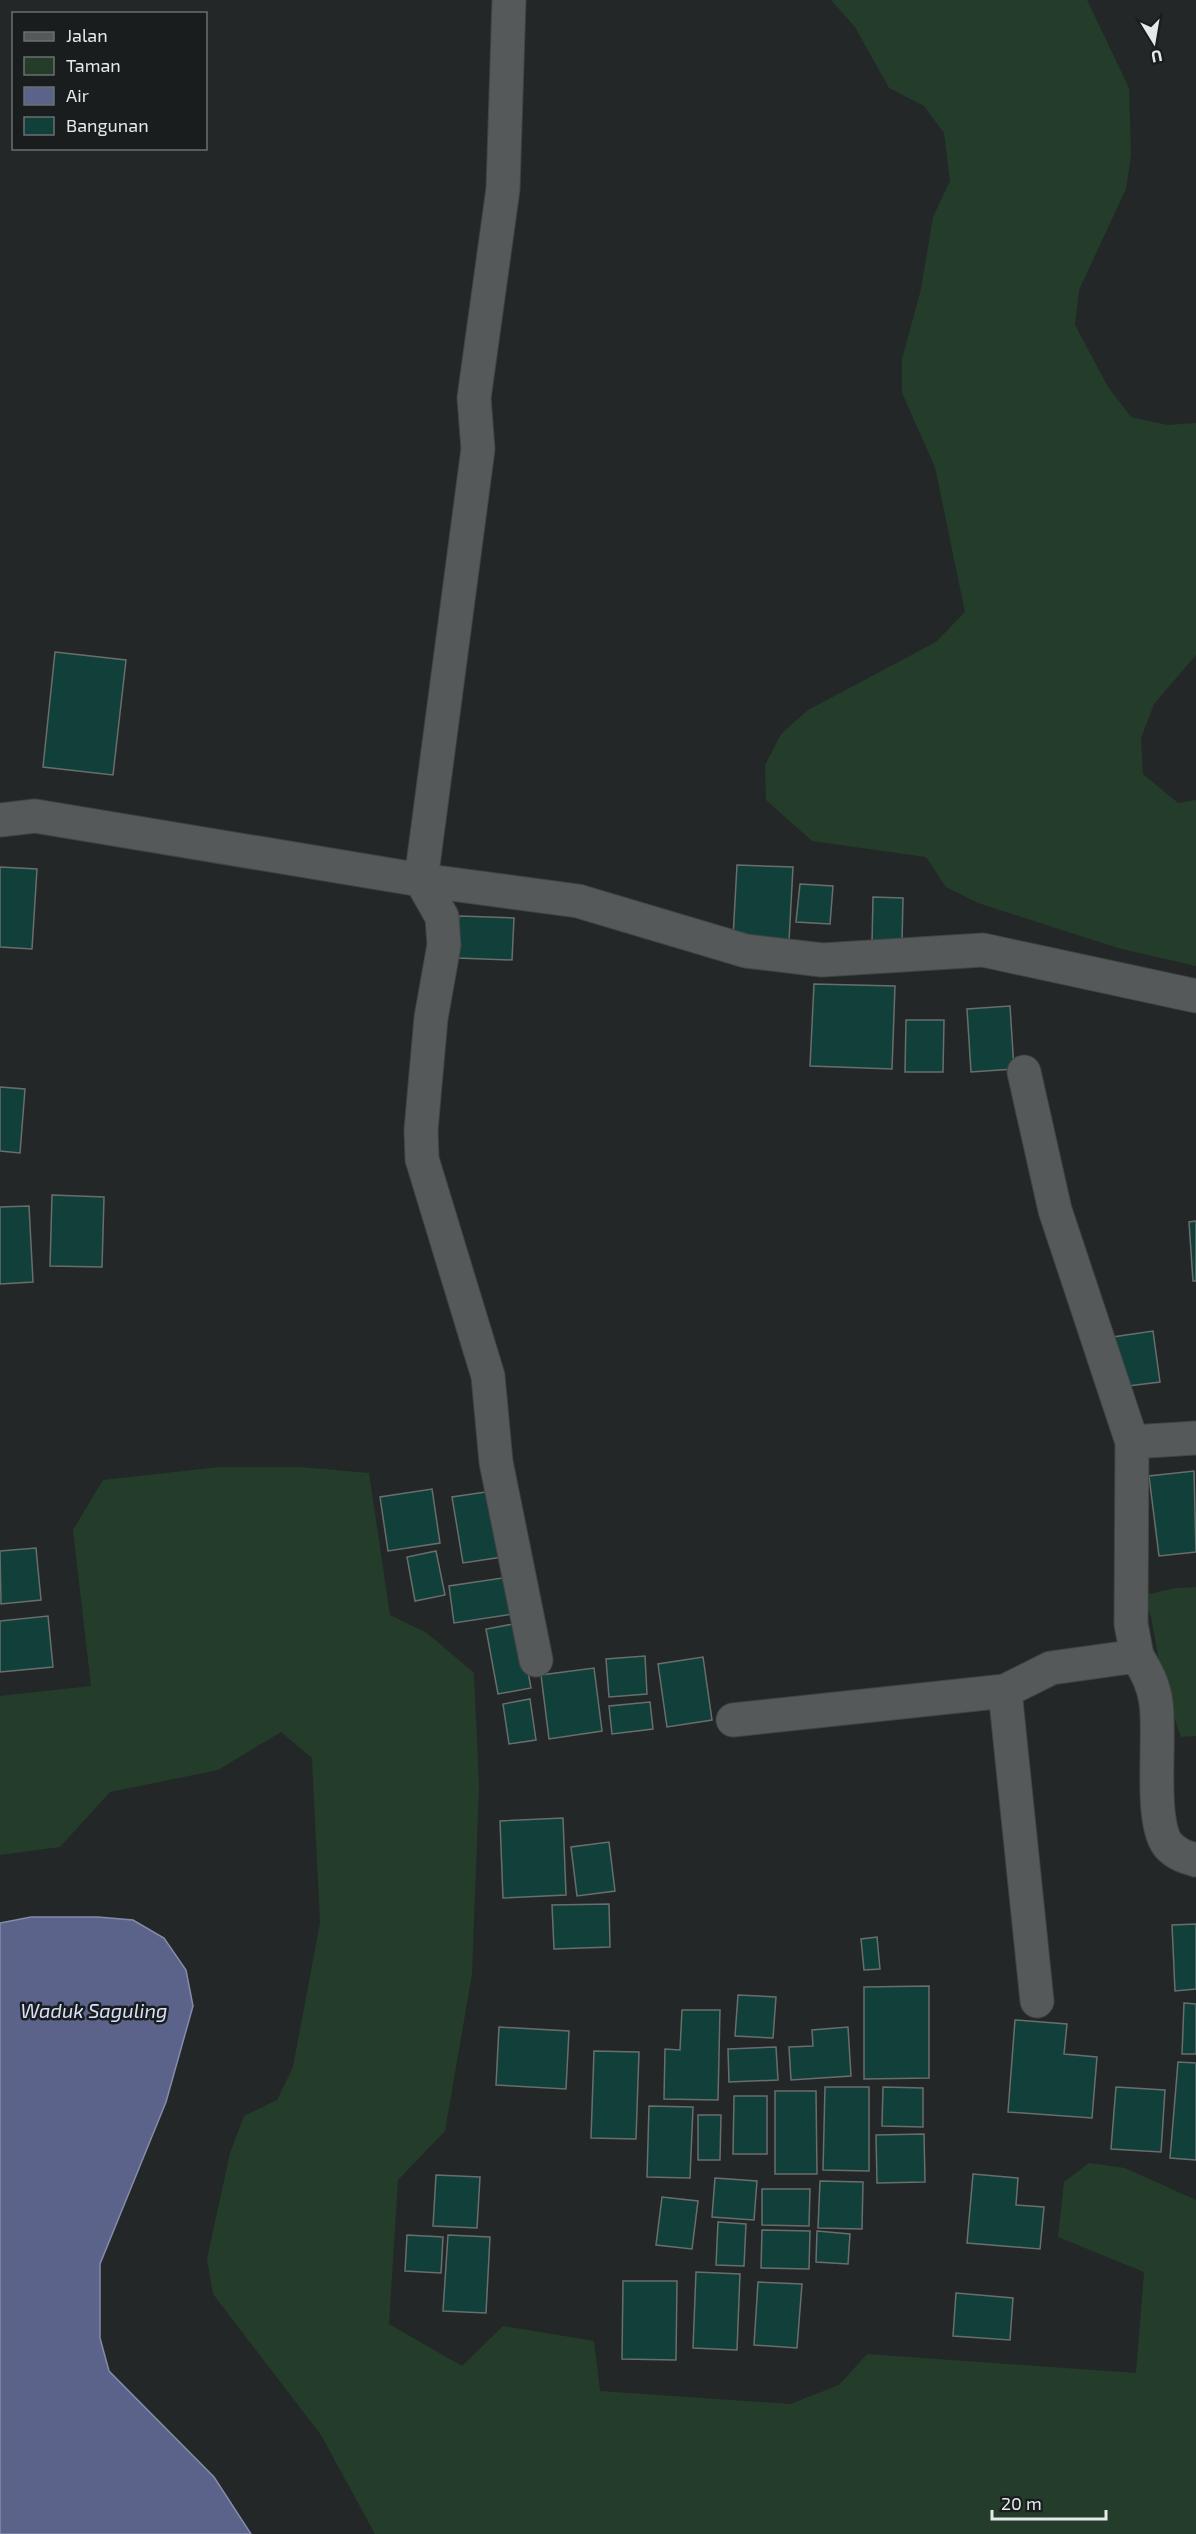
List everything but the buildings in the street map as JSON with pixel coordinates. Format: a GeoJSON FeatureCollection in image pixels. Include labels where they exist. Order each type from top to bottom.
{"type":"FeatureCollection","features":[{"type":"Feature","properties":{"kind":"street"},"geometry":{"type":"LineString","coordinates":[[509,0],[503,189],[474,398],[478,448],[421,880],[442,917],[444,945],[431,1018],[421,1130],[422,1159],[488,1376],[496,1461],[536,1660]]}},
{"type":"Feature","properties":{"kind":"street"},"geometry":{"type":"LineString","coordinates":[[0,820],[35,816],[421,880],[578,901],[746,951],[822,960],[983,950],[1196,996]]}},
{"type":"Feature","properties":{"kind":"street"},"geometry":{"type":"LineString","coordinates":[[1024,1072],[1055,1210],[1132,1442],[1131,1624],[1137,1656],[1151,1681],[1156,1704],[1160,1827],[1169,1846],[1182,1857],[1196,1860]]}},
{"type":"Feature","properties":{"kind":"street"},"geometry":{"type":"LineString","coordinates":[[1132,1442],[1196,1438]]}},
{"type":"Feature","properties":{"kind":"street"},"geometry":{"type":"LineString","coordinates":[[733,1720],[1005,1691],[1051,1668],[1137,1656]]}},
{"type":"Feature","properties":{"kind":"street"},"geometry":{"type":"LineString","coordinates":[[1005,1691],[1037,2001]]}},
{"type":"Feature","properties":{"kind":"green space"},"geometry":{"type":"Polygon","coordinates":[[[831,0],[1087,0],[1129,88],[1131,155],[1126,189],[1079,290],[1075,325],[1108,387],[1131,417],[1168,425],[1196,423],[1196,655],[1154,704],[1141,738],[1143,774],[1178,803],[1196,800],[1196,966],[1118,948],[978,903],[946,887],[926,857],[812,841],[766,800],[765,765],[781,734],[808,710],[936,642],[965,612],[935,467],[902,393],[902,359],[921,289],[933,217],[950,181],[944,133],[924,106],[889,88],[855,27],[831,0]]]}},
{"type":"Feature","properties":{"kind":"green space"},"geometry":{"type":"Polygon","coordinates":[[[219,1467],[301,1467],[369,1473],[390,1615],[427,1633],[474,1673],[479,1786],[472,1974],[445,2131],[398,2180],[389,2324],[462,2366],[503,2326],[594,2341],[600,2391],[790,2404],[839,2385],[867,2354],[1136,2373],[1144,2272],[1058,2237],[1064,2182],[1089,2163],[1125,2168],[1196,2200],[1196,2534],[375,2534],[321,2435],[213,2294],[207,2259],[230,2153],[244,2116],[277,2100],[293,2067],[320,1923],[312,1758],[281,1732],[218,1770],[110,1792],[60,1847],[0,1855],[0,1696],[91,1686],[73,1530],[103,1480],[219,1467]]]}},
{"type":"Feature","properties":{"kind":"green space"},"geometry":{"type":"Polygon","coordinates":[[[1196,1587],[1196,1736],[1181,1737],[1163,1684],[1151,1616],[1142,1596],[1175,1588],[1196,1587]]]}},
{"type":"Feature","properties":{"kind":"water","name":"Waduk Saguling"},"geometry":{"type":"Polygon","coordinates":[[[31,1917],[98,1917],[133,1920],[164,1938],[186,1970],[193,2006],[166,2102],[100,2264],[100,2338],[109,2371],[214,2477],[251,2534],[0,2534],[0,1923],[31,1917]]]}}]}
